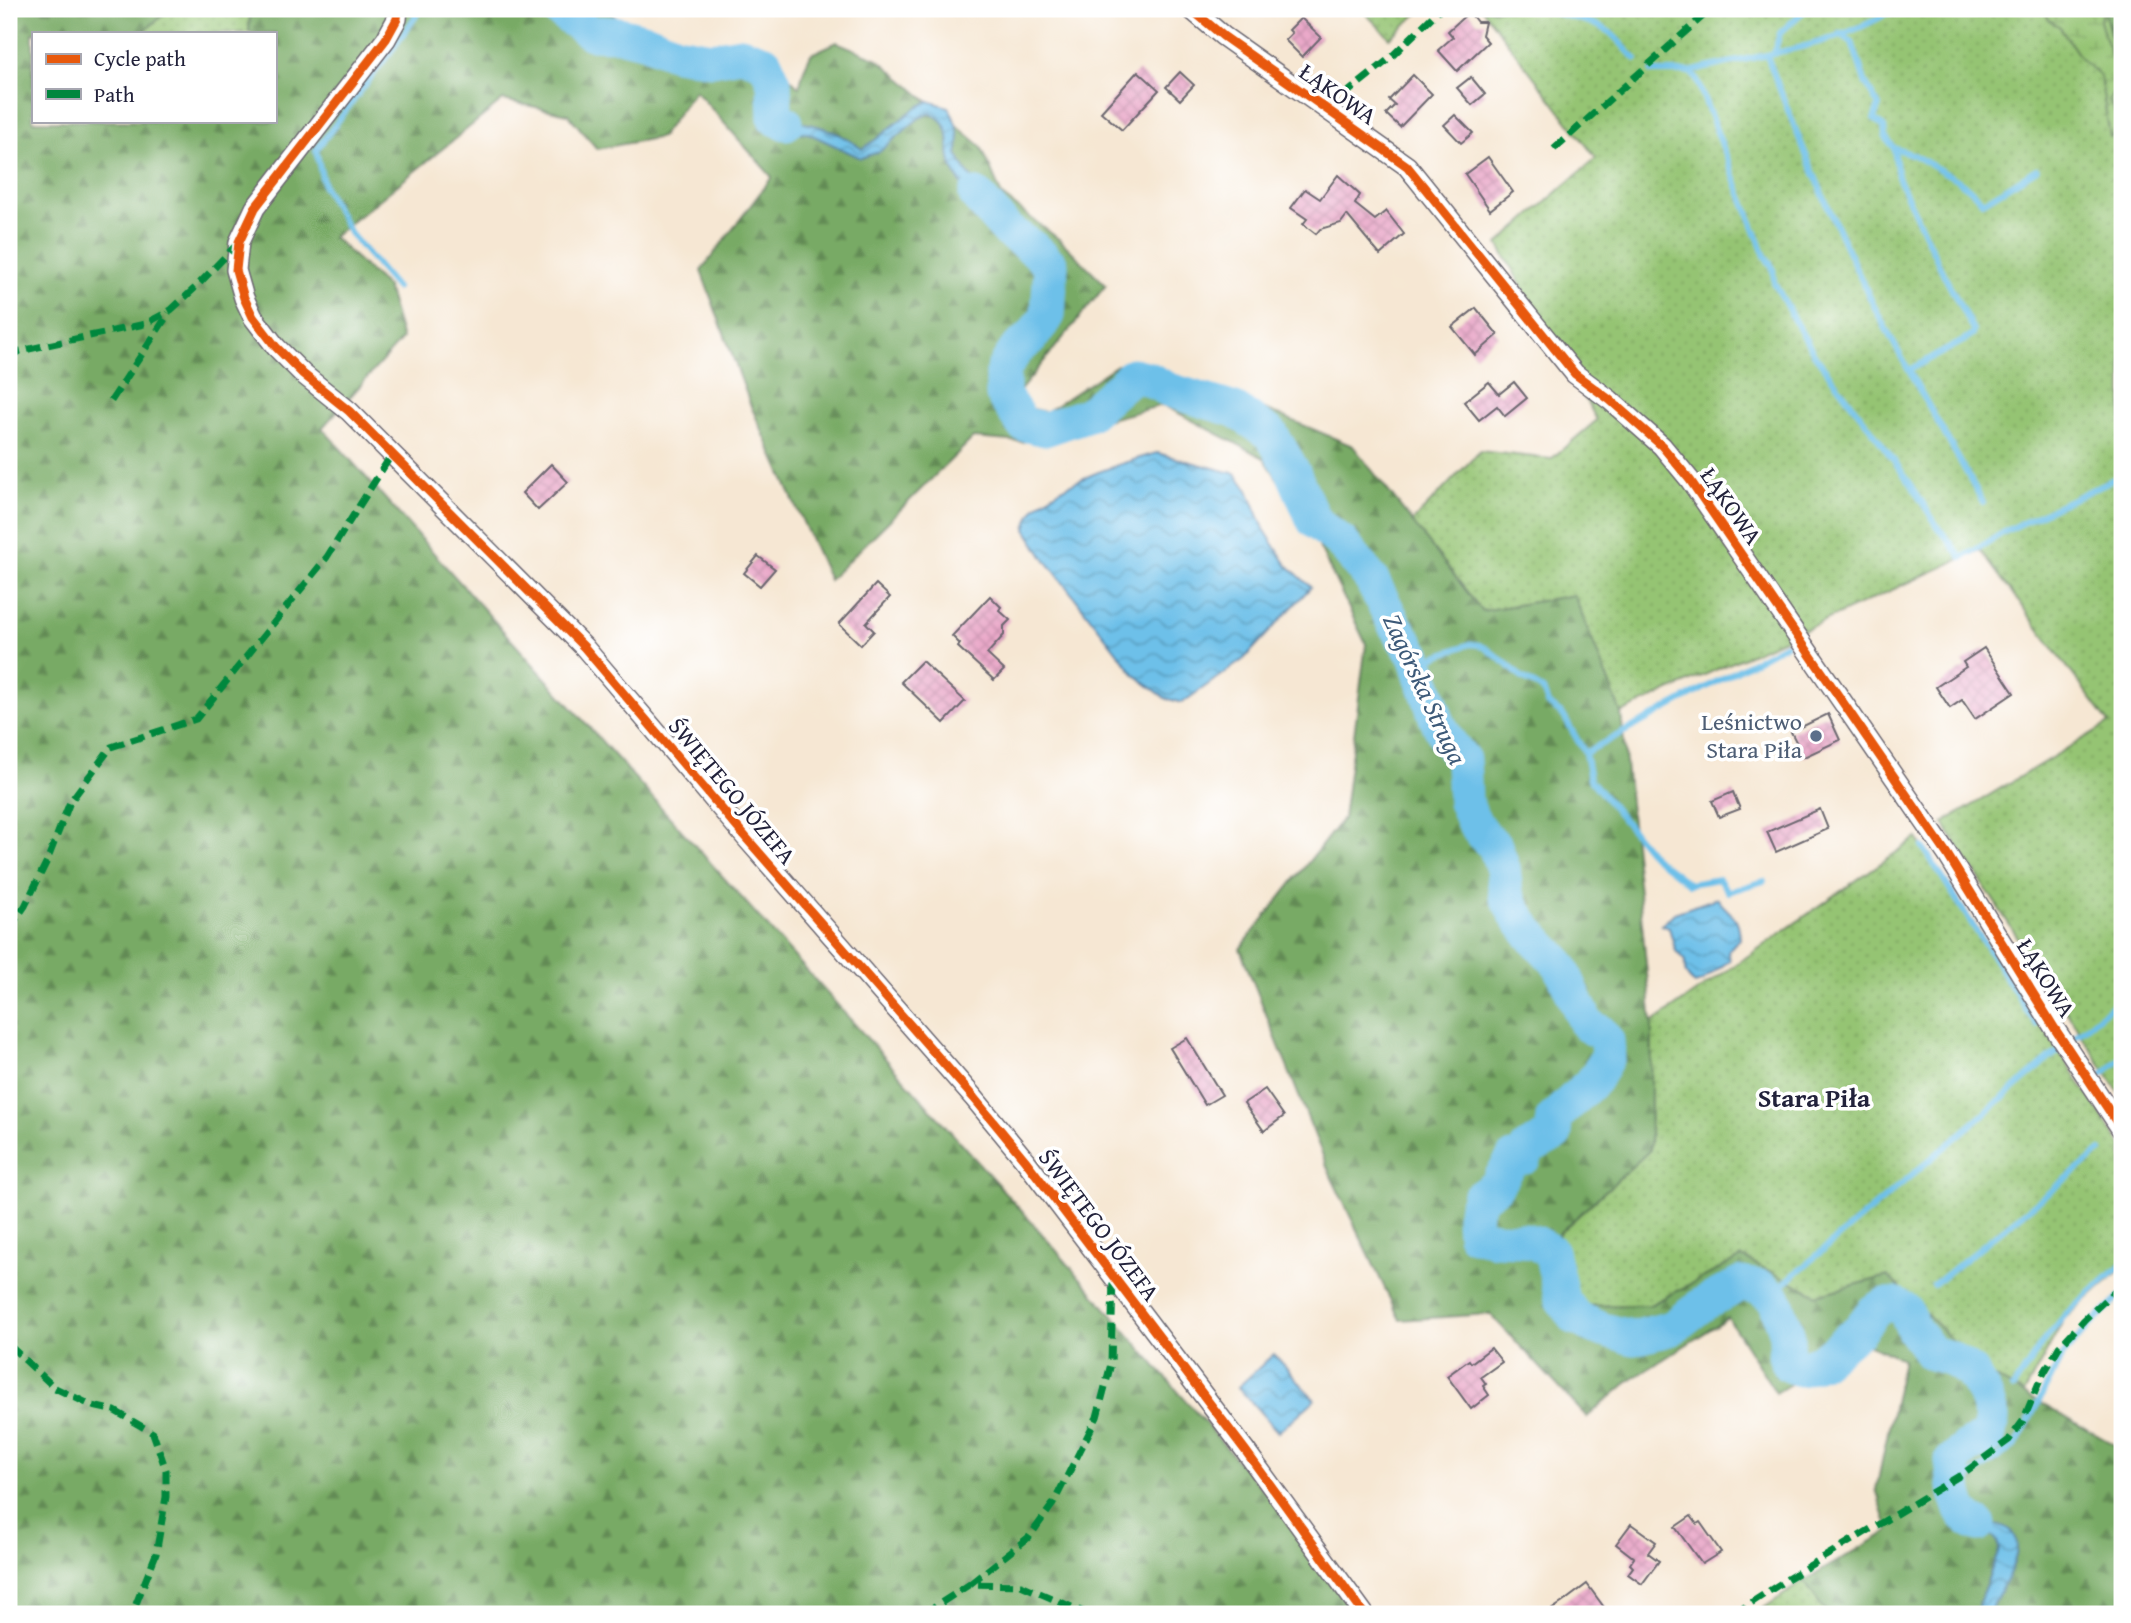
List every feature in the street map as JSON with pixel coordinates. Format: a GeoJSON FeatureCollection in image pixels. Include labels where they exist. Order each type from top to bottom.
{"type":"FeatureCollection","features":[{"type":"Feature","properties":{"kind":"street","name":"ŚWIĘTEGO JÓZEFA"},"geometry":{"type":"LineString","coordinates":[[398,9],[397,19],[386,39],[255,208],[246,225],[239,242],[236,270],[253,317],[276,347],[303,374],[349,411],[584,647],[748,840],[974,1098],[1025,1160],[1245,1450],[1364,1614]]}},
{"type":"Feature","properties":{"kind":"street","name":"ŁĄKOWA"},"geometry":{"type":"LineString","coordinates":[[1191,9],[1223,36],[1407,166],[1575,374],[1610,400],[1662,446],[1690,480],[1947,854],[2054,1029],[2122,1130]]}},
{"type":"Feature","properties":{"kind":"green space"},"geometry":{"type":"Polygon","coordinates":[[[9,9],[170,9],[143,32],[32,32],[32,122],[276,122],[276,32],[249,32],[250,15],[255,9],[606,9],[644,42],[754,42],[799,87],[811,54],[837,42],[878,59],[981,146],[1002,196],[1060,240],[1106,285],[1009,404],[1046,412],[1117,365],[1222,391],[1353,446],[1482,611],[1574,595],[1621,713],[1652,1023],[1650,1150],[1558,1234],[1573,1306],[1650,1305],[1742,1257],[1817,1295],[1888,1276],[1983,1371],[2122,1449],[2122,1614],[1827,1614],[1804,1581],[1889,1531],[1876,1490],[1903,1359],[1860,1341],[1776,1393],[1728,1318],[1628,1382],[1587,1417],[1490,1314],[1400,1320],[1331,1176],[1240,949],[1343,818],[1366,644],[1313,534],[1264,458],[1163,405],[1022,442],[973,438],[829,580],[751,406],[701,271],[772,177],[695,90],[661,137],[597,149],[568,114],[503,100],[333,237],[387,287],[402,339],[322,428],[1043,1235],[1370,1614],[9,1614],[9,9]]]}},
{"type":"Feature","properties":{"kind":"green space"},"geometry":{"type":"Polygon","coordinates":[[[170,9],[255,9],[250,15],[249,32],[143,32],[170,9]]]}},
{"type":"Feature","properties":{"kind":"green space"},"geometry":{"type":"Polygon","coordinates":[[[1361,9],[1423,9],[1390,38],[1361,9]]]}},
{"type":"Feature","properties":{"kind":"green space"},"geometry":{"type":"Polygon","coordinates":[[[1482,9],[2104,9],[2122,82],[2122,1097],[1943,823],[2109,723],[1980,550],[1621,713],[1574,595],[1482,611],[1412,522],[1480,451],[1551,459],[1597,420],[1498,244],[1596,158],[1482,9]]]}},
{"type":"Feature","properties":{"kind":"green space"},"geometry":{"type":"Polygon","coordinates":[[[2044,9],[2104,9],[2100,22],[2117,74],[2117,82],[2109,100],[2119,125],[2110,137],[2100,76],[2082,60],[2060,27],[2049,20],[2044,9]]]}},
{"type":"Feature","properties":{"kind":"green space"},"geometry":{"type":"Polygon","coordinates":[[[2104,9],[2122,9],[2122,82],[2104,9]]]}},
{"type":"Feature","properties":{"kind":"green space"},"geometry":{"type":"Polygon","coordinates":[[[1917,838],[2122,1146],[2122,1268],[2064,1319],[2024,1394],[1983,1371],[1888,1276],[1817,1295],[1742,1258],[1650,1305],[1573,1306],[1558,1234],[1650,1150],[1652,1023],[1917,838]]]}},
{"type":"Feature","properties":{"kind":"green space"},"geometry":{"type":"Polygon","coordinates":[[[1804,1581],[1827,1614],[1755,1614],[1804,1581]]]}},
{"type":"Feature","properties":{"kind":"water"},"geometry":{"type":"Polygon","coordinates":[[[779,81],[783,102],[781,119],[824,128],[862,149],[929,101],[949,107],[959,136],[957,154],[966,171],[1012,224],[1003,232],[963,186],[951,163],[945,125],[931,113],[919,118],[879,152],[861,158],[810,134],[780,126],[770,119],[768,83],[779,81]]]}},
{"type":"Feature","properties":{"kind":"water"},"geometry":{"type":"Polygon","coordinates":[[[1157,453],[1236,474],[1248,490],[1264,529],[1287,565],[1311,587],[1244,659],[1182,703],[1165,698],[1135,675],[1044,558],[1026,529],[1036,507],[1050,496],[1111,467],[1157,453]]]}},
{"type":"Feature","properties":{"kind":"water"},"geometry":{"type":"Polygon","coordinates":[[[1717,898],[1736,919],[1740,939],[1728,951],[1730,960],[1695,984],[1686,974],[1685,961],[1676,951],[1669,928],[1662,925],[1674,913],[1717,898]]]}},
{"type":"Feature","properties":{"kind":"water"},"geometry":{"type":"Polygon","coordinates":[[[1274,1354],[1315,1400],[1278,1432],[1238,1387],[1274,1354]]]}},
{"type":"Feature","properties":{"kind":"water"},"geometry":{"type":"Polygon","coordinates":[[[1963,1483],[1963,1495],[1968,1511],[1978,1519],[2009,1529],[2017,1543],[2014,1563],[1990,1614],[1975,1614],[1999,1549],[1990,1535],[1969,1529],[1958,1519],[1950,1490],[1963,1483]]]}},
{"type":"Feature","properties":{"kind":"building"},"geometry":{"type":"Polygon","coordinates":[[[1469,12],[1477,22],[1485,22],[1482,35],[1488,42],[1457,71],[1438,50],[1453,37],[1448,31],[1469,12]]]}},
{"type":"Feature","properties":{"kind":"building"},"geometry":{"type":"Polygon","coordinates":[[[1301,18],[1321,37],[1302,57],[1285,40],[1292,33],[1289,30],[1301,18]]]}},
{"type":"Feature","properties":{"kind":"building"},"geometry":{"type":"Polygon","coordinates":[[[1138,71],[1159,90],[1122,130],[1101,112],[1138,71]]]}},
{"type":"Feature","properties":{"kind":"building"},"geometry":{"type":"Polygon","coordinates":[[[1180,72],[1194,85],[1180,100],[1166,87],[1180,72]]]}},
{"type":"Feature","properties":{"kind":"building"},"geometry":{"type":"Polygon","coordinates":[[[1413,75],[1432,94],[1400,127],[1386,114],[1395,105],[1389,100],[1413,75]]]}},
{"type":"Feature","properties":{"kind":"building"},"geometry":{"type":"Polygon","coordinates":[[[1471,77],[1485,94],[1472,105],[1457,88],[1471,77]]]}},
{"type":"Feature","properties":{"kind":"building"},"geometry":{"type":"Polygon","coordinates":[[[1455,115],[1473,133],[1461,143],[1444,125],[1455,115]]]}},
{"type":"Feature","properties":{"kind":"building"},"geometry":{"type":"Polygon","coordinates":[[[1488,157],[1513,192],[1490,210],[1465,174],[1488,157]]]}},
{"type":"Feature","properties":{"kind":"building"},"geometry":{"type":"Polygon","coordinates":[[[1338,175],[1360,195],[1355,204],[1375,220],[1386,211],[1404,234],[1380,255],[1347,215],[1341,223],[1320,229],[1316,234],[1303,224],[1307,219],[1291,208],[1305,189],[1320,199],[1338,175]]]}},
{"type":"Feature","properties":{"kind":"building"},"geometry":{"type":"Polygon","coordinates":[[[1476,308],[1498,335],[1475,355],[1452,327],[1476,308]]]}},
{"type":"Feature","properties":{"kind":"building"},"geometry":{"type":"Polygon","coordinates":[[[1489,382],[1499,394],[1514,382],[1527,398],[1505,416],[1497,406],[1479,420],[1464,402],[1489,382]]]}},
{"type":"Feature","properties":{"kind":"building"},"geometry":{"type":"Polygon","coordinates":[[[551,464],[568,482],[538,510],[522,493],[551,464]]]}},
{"type":"Feature","properties":{"kind":"building"},"geometry":{"type":"Polygon","coordinates":[[[758,556],[775,569],[760,586],[744,573],[758,556]]]}},
{"type":"Feature","properties":{"kind":"building"},"geometry":{"type":"Polygon","coordinates":[[[876,584],[890,597],[866,623],[874,631],[861,645],[839,624],[876,584]]]}},
{"type":"Feature","properties":{"kind":"building"},"geometry":{"type":"Polygon","coordinates":[[[990,596],[1010,620],[1004,626],[1004,635],[987,654],[1004,670],[994,680],[958,647],[960,644],[952,636],[990,596]]]}},
{"type":"Feature","properties":{"kind":"building"},"geometry":{"type":"Polygon","coordinates":[[[1984,648],[2014,693],[1975,719],[1962,700],[1950,708],[1936,687],[1966,667],[1963,662],[1984,648]]]}},
{"type":"Feature","properties":{"kind":"building"},"geometry":{"type":"Polygon","coordinates":[[[922,661],[965,701],[944,723],[901,682],[922,661]]]}},
{"type":"Feature","properties":{"kind":"building","name":"Leśnictwo Stara Piła"},"geometry":{"type":"Polygon","coordinates":[[[1828,714],[1840,740],[1804,757],[1791,732],[1828,714]]]}},
{"type":"Feature","properties":{"kind":"building"},"geometry":{"type":"Polygon","coordinates":[[[1733,792],[1740,809],[1719,817],[1712,801],[1733,792]]]}},
{"type":"Feature","properties":{"kind":"building"},"geometry":{"type":"Polygon","coordinates":[[[1820,809],[1828,829],[1776,852],[1767,832],[1820,809]]]}},
{"type":"Feature","properties":{"kind":"building"},"geometry":{"type":"Polygon","coordinates":[[[1187,1038],[1222,1095],[1205,1105],[1170,1048],[1187,1038]]]}},
{"type":"Feature","properties":{"kind":"building"},"geometry":{"type":"Polygon","coordinates":[[[1265,1089],[1284,1116],[1264,1131],[1244,1103],[1265,1089]]]}},
{"type":"Feature","properties":{"kind":"building"},"geometry":{"type":"Polygon","coordinates":[[[1491,1348],[1502,1362],[1481,1377],[1489,1395],[1471,1409],[1447,1376],[1491,1348]]]}},
{"type":"Feature","properties":{"kind":"building"},"geometry":{"type":"Polygon","coordinates":[[[1691,1516],[1697,1524],[1700,1522],[1721,1552],[1702,1564],[1675,1527],[1691,1516]]]}},
{"type":"Feature","properties":{"kind":"building"},"geometry":{"type":"Polygon","coordinates":[[[1631,1524],[1656,1542],[1648,1553],[1659,1561],[1642,1584],[1628,1574],[1633,1567],[1630,1564],[1634,1558],[1616,1544],[1631,1524]]]}},
{"type":"Feature","properties":{"kind":"building"},"geometry":{"type":"Polygon","coordinates":[[[1587,1584],[1609,1614],[1545,1614],[1563,1602],[1587,1584]]]}},
{"type":"Feature","properties":{"kind":"waterway"},"geometry":{"type":"LineString","coordinates":[[396,288],[350,233],[324,187],[316,150],[421,9]]}},
{"type":"Feature","properties":{"kind":"waterway","name":"Zagórska Struga"},"geometry":{"type":"LineString","coordinates":[[557,9],[591,33],[619,34],[647,41],[676,53],[712,59],[741,54],[765,62],[774,82],[775,118],[786,123]]}},
{"type":"Feature","properties":{"kind":"waterway"},"geometry":{"type":"LineString","coordinates":[[1543,9],[1601,27],[1612,34],[1636,59]]}},
{"type":"Feature","properties":{"kind":"waterway"},"geometry":{"type":"LineString","coordinates":[[1774,54],[1780,33],[1806,9]]}},
{"type":"Feature","properties":{"kind":"waterway"},"geometry":{"type":"LineString","coordinates":[[1690,72],[1821,42],[1871,22],[1894,9]]}},
{"type":"Feature","properties":{"kind":"waterway"},"geometry":{"type":"LineString","coordinates":[[1840,34],[1852,42],[1866,84],[1879,106],[1874,119],[1884,127],[1885,136],[1894,148],[1914,155],[1956,179],[1983,202],[2037,169]]}},
{"type":"Feature","properties":{"kind":"waterway"},"geometry":{"type":"LineString","coordinates":[[1767,56],[1818,182],[1874,306],[1983,502]]}},
{"type":"Feature","properties":{"kind":"waterway"},"geometry":{"type":"LineString","coordinates":[[1652,72],[1690,72],[1696,78],[1765,256],[1773,268],[1774,282],[1794,320],[1816,357],[1871,429],[1962,558],[2006,531],[2122,475]]}},
{"type":"Feature","properties":{"kind":"waterway"},"geometry":{"type":"LineString","coordinates":[[1894,148],[1898,177],[1973,330],[1972,335],[1965,340],[1909,370]]}},
{"type":"Feature","properties":{"kind":"waterway","name":"Zagórska Struga"},"geometry":{"type":"LineString","coordinates":[[976,195],[1008,231],[1051,265],[1048,315],[1031,338],[1016,350],[1003,370],[1003,395],[1023,424],[1045,429],[1089,414],[1133,375],[1149,379],[1169,390],[1235,410],[1271,434],[1292,470],[1314,521],[1341,542],[1371,579],[1415,656],[1437,720],[1447,740],[1463,760],[1465,801],[1472,819],[1482,834],[1495,846],[1503,869],[1506,894],[1514,911],[1528,931],[1560,965],[1587,1025],[1600,1032],[1607,1041],[1608,1055],[1595,1079],[1553,1119],[1555,1134],[1527,1149],[1525,1157],[1513,1159],[1496,1186],[1479,1198],[1473,1217],[1474,1234],[1495,1239],[1524,1240],[1536,1243],[1551,1252],[1562,1299],[1576,1318],[1603,1330],[1634,1338],[1672,1328],[1703,1304],[1741,1284],[1760,1287],[1775,1299],[1788,1337],[1785,1355],[1789,1365],[1800,1369],[1822,1361],[1859,1330],[1874,1311],[1885,1305],[1897,1305],[1905,1310],[1914,1330],[1931,1353],[1950,1358],[1971,1372],[1985,1395],[1992,1418],[1988,1438],[1968,1447],[1952,1461],[1960,1507],[1964,1515],[1979,1525]]}},
{"type":"Feature","properties":{"kind":"waterway"},"geometry":{"type":"LineString","coordinates":[[1418,663],[1470,644],[1486,648],[1521,677],[1543,690],[1548,704],[1563,715],[1585,753],[1590,779],[1654,857],[1689,884],[1719,879],[1728,892],[1764,881]]}},
{"type":"Feature","properties":{"kind":"waterway"},"geometry":{"type":"LineString","coordinates":[[1585,753],[1786,644]]}},
{"type":"Feature","properties":{"kind":"waterway"},"geometry":{"type":"LineString","coordinates":[[1923,847],[2036,1025]]}},
{"type":"Feature","properties":{"kind":"waterway"},"geometry":{"type":"LineString","coordinates":[[1770,1295],[2122,997]]}},
{"type":"Feature","properties":{"kind":"waterway"},"geometry":{"type":"LineString","coordinates":[[2100,1076],[2122,1058]]}},
{"type":"Feature","properties":{"kind":"waterway"},"geometry":{"type":"LineString","coordinates":[[1933,1285],[2101,1151]]}},
{"type":"Feature","properties":{"kind":"waterway"},"geometry":{"type":"LineString","coordinates":[[2013,1388],[2045,1339],[2066,1314],[2122,1264]]}},
{"type":"Feature","properties":{"kind":"waterway"},"geometry":{"type":"LineString","coordinates":[[1957,1486],[2016,1445],[2063,1355],[2122,1295]]}},
{"type":"Feature","properties":{"kind":"marked path"},"geometry":{"type":"LineString","coordinates":[[1327,109],[1388,60],[1440,9]]}},
{"type":"Feature","properties":{"kind":"marked path"},"geometry":{"type":"LineString","coordinates":[[1554,149],[1711,9]]}},
{"type":"Feature","properties":{"kind":"marked path"},"geometry":{"type":"LineString","coordinates":[[9,358],[20,351],[145,324],[171,310],[239,242]]}},
{"type":"Feature","properties":{"kind":"marked path"},"geometry":{"type":"LineString","coordinates":[[111,401],[169,313]]}},
{"type":"Feature","properties":{"kind":"marked path"},"geometry":{"type":"LineString","coordinates":[[9,929],[25,906],[47,861],[70,802],[111,747],[196,719],[327,557],[392,454]]}},
{"type":"Feature","properties":{"kind":"marked path"},"geometry":{"type":"LineString","coordinates":[[970,1584],[1029,1537],[1053,1504],[1097,1417],[1111,1364],[1113,1276]]}},
{"type":"Feature","properties":{"kind":"marked path"},"geometry":{"type":"LineString","coordinates":[[1734,1614],[1961,1475],[2009,1440],[2023,1421],[2040,1380],[2059,1347],[2122,1284]]}},
{"type":"Feature","properties":{"kind":"marked path"},"geometry":{"type":"LineString","coordinates":[[9,1345],[55,1388],[93,1406],[115,1411],[153,1433],[166,1470],[166,1497],[156,1554],[132,1614]]}},
{"type":"Feature","properties":{"kind":"marked path"},"geometry":{"type":"LineString","coordinates":[[924,1614],[970,1584],[1021,1585],[1088,1614]]}},
{"type":"Feature","properties":{"kind":"cycle path"},"geometry":{"type":"LineString","coordinates":[[398,9],[397,19],[386,39],[255,208],[239,242],[236,270],[253,317],[276,347],[303,374],[349,411],[584,647],[748,840],[974,1098],[1025,1160],[1245,1450],[1364,1614]]}},
{"type":"Feature","properties":{"kind":"cycle path"},"geometry":{"type":"LineString","coordinates":[[1191,9],[1223,36],[1407,166],[1575,374],[1610,400],[1662,446],[1690,480],[1947,854],[2055,1029],[2122,1130]]}},
{"type":"Feature","properties":{"kind":"place","name":"Leśnictwo Stara Piła"},"geometry":{"type":"Point","coordinates":[1816,736]}},
{"type":"Feature","properties":{"kind":"district","name":"Stara Piła"},"geometry":{"type":"Point","coordinates":[1814,1098]}}]}
